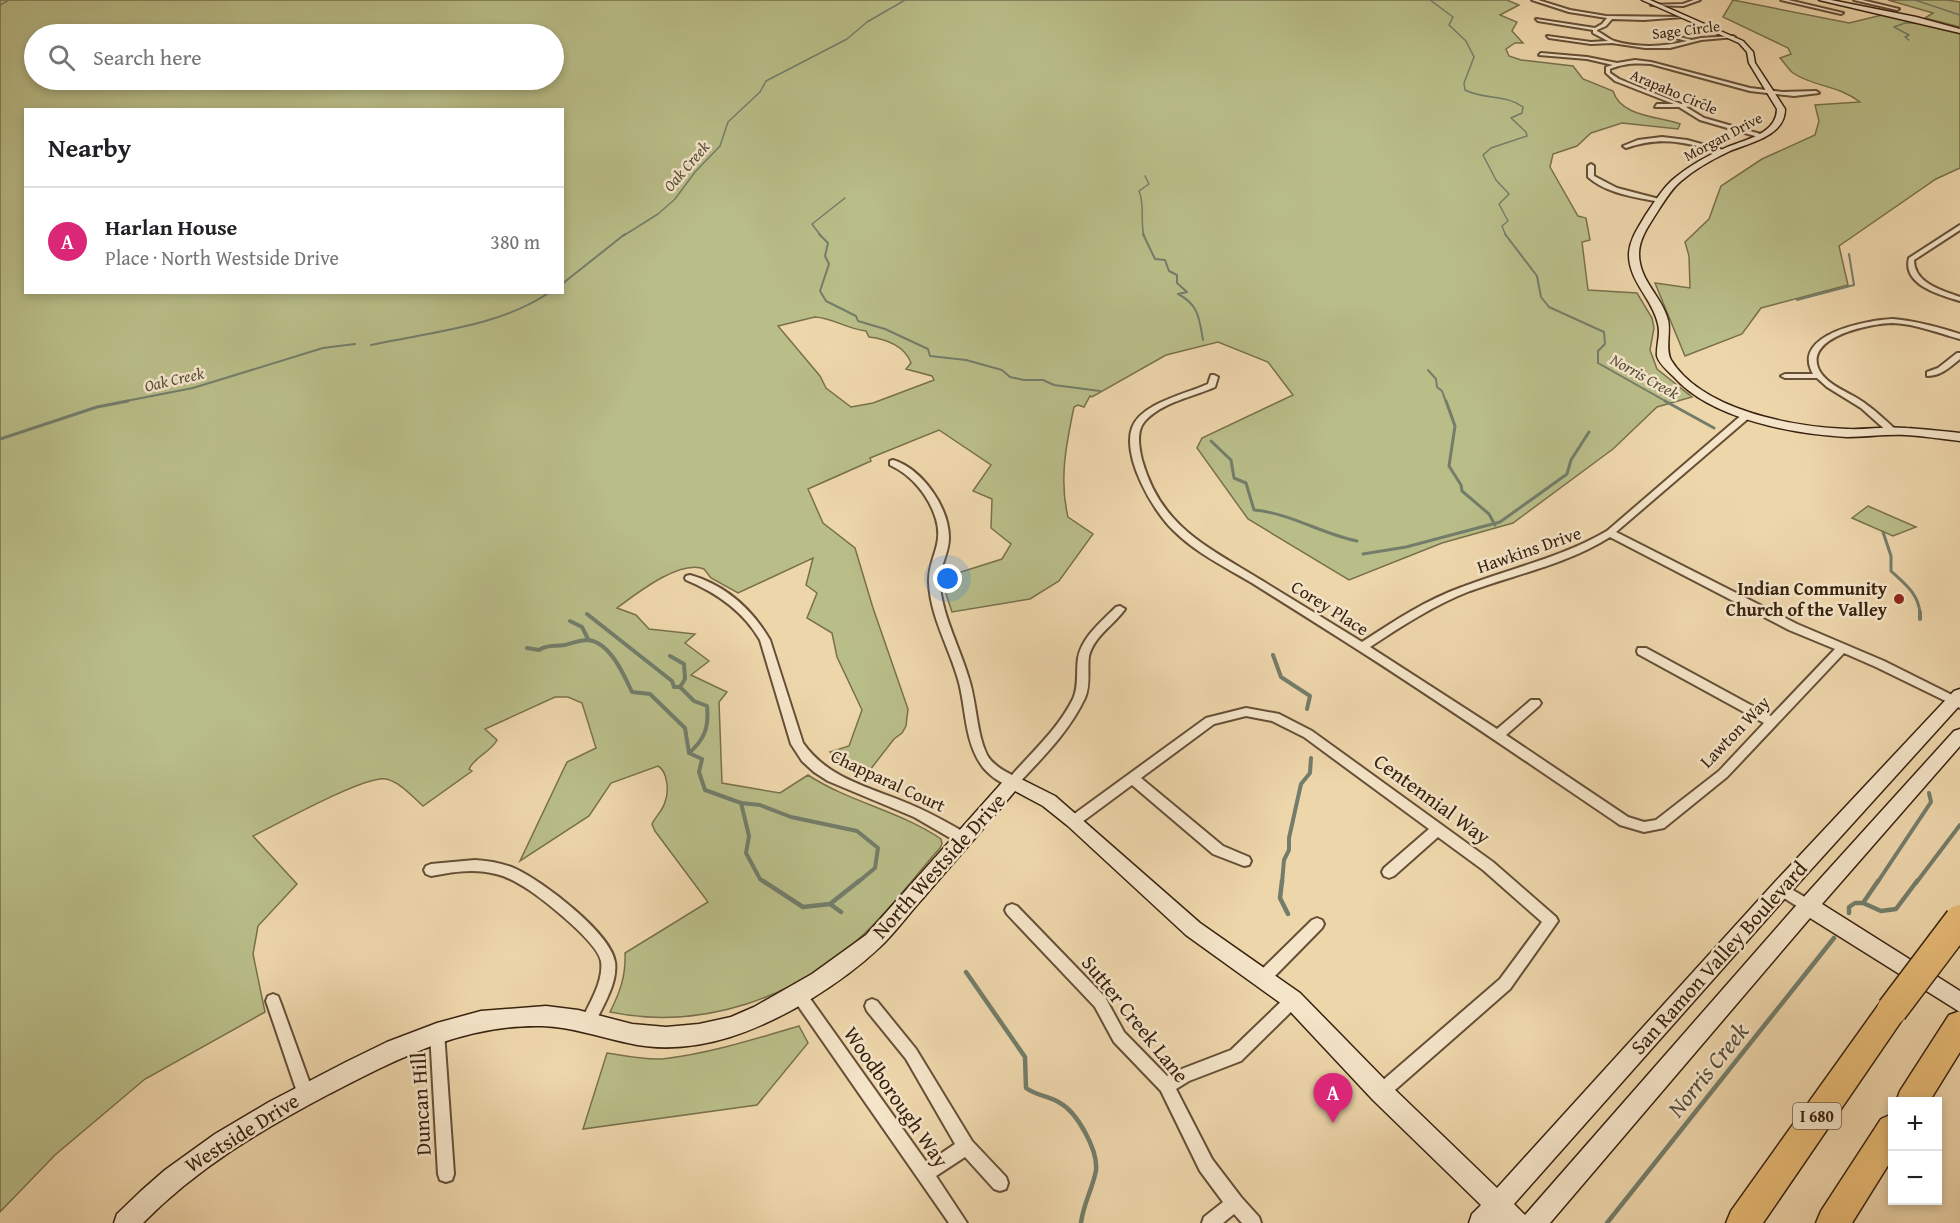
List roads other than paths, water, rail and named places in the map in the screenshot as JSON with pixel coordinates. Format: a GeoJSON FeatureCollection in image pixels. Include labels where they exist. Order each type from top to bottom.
{"type":"FeatureCollection","features":[{"type":"Feature","properties":{"kind":"highway","name":"I 680"},"geometry":{"type":"LineString","coordinates":[[1743,1223],[1892,1010],[1960,920]]}},
{"type":"Feature","properties":{"kind":"highway"},"geometry":{"type":"LineString","coordinates":[[1914,1097],[1953,1036]]}},
{"type":"Feature","properties":{"kind":"highway"},"geometry":{"type":"LineString","coordinates":[[1833,1223],[1888,1138]]}},
{"type":"Feature","properties":{"kind":"street"},"geometry":{"type":"LineString","coordinates":[[1534,0],[1555,7],[1611,17],[1641,20],[1681,17]]}},
{"type":"Feature","properties":{"kind":"street"},"geometry":{"type":"LineString","coordinates":[[1649,3],[1683,5],[1698,0]]}},
{"type":"Feature","properties":{"kind":"street"},"geometry":{"type":"LineString","coordinates":[[1783,0],[1841,13]]}},
{"type":"Feature","properties":{"kind":"street"},"geometry":{"type":"LineString","coordinates":[[1822,0],[1960,30]]}},
{"type":"Feature","properties":{"kind":"street"},"geometry":{"type":"LineString","coordinates":[[1832,0],[1960,30]]}},
{"type":"Feature","properties":{"kind":"street"},"geometry":{"type":"LineString","coordinates":[[1856,0],[1897,9]]}},
{"type":"Feature","properties":{"kind":"street"},"geometry":{"type":"LineString","coordinates":[[1649,3],[1733,37]]}},
{"type":"Feature","properties":{"kind":"street"},"geometry":{"type":"LineString","coordinates":[[1538,20],[1595,29],[1604,25],[1611,17]]}},
{"type":"Feature","properties":{"kind":"street","name":"Sage Circle"},"geometry":{"type":"LineString","coordinates":[[1595,29],[1598,35],[1613,42],[1657,48],[1677,46],[1691,41],[1733,37]]}},
{"type":"Feature","properties":{"kind":"street"},"geometry":{"type":"LineString","coordinates":[[1665,34],[1691,41]]}},
{"type":"Feature","properties":{"kind":"street"},"geometry":{"type":"LineString","coordinates":[[1549,37],[1591,43],[1613,42]]}},
{"type":"Feature","properties":{"kind":"street","name":"Morgan Drive"},"geometry":{"type":"LineString","coordinates":[[1733,37],[1747,47],[1752,63],[1781,109],[1780,118],[1771,130],[1762,136],[1724,151],[1678,179],[1660,200],[1639,234],[1634,253],[1636,268],[1643,285],[1662,316],[1665,330],[1663,356],[1670,369],[1687,385],[1711,400],[1747,415],[1819,431],[1849,433],[1892,431],[1960,437]]}},
{"type":"Feature","properties":{"kind":"street"},"geometry":{"type":"LineString","coordinates":[[1541,54],[1587,58],[1617,64]]}},
{"type":"Feature","properties":{"kind":"street","name":"Arapaho Circle"},"geometry":{"type":"LineString","coordinates":[[1762,136],[1702,119],[1681,105],[1617,80],[1608,73],[1608,68],[1617,64],[1639,63],[1678,66],[1731,86],[1816,93]]}},
{"type":"Feature","properties":{"kind":"street"},"geometry":{"type":"LineString","coordinates":[[1634,86],[1649,83]]}},
{"type":"Feature","properties":{"kind":"street"},"geometry":{"type":"LineString","coordinates":[[1658,106],[1703,102]]}},
{"type":"Feature","properties":{"kind":"street"},"geometry":{"type":"LineString","coordinates":[[1626,146],[1646,138],[1660,138],[1724,151]]}},
{"type":"Feature","properties":{"kind":"street"},"geometry":{"type":"LineString","coordinates":[[1591,166],[1591,177],[1598,183],[1660,200]]}},
{"type":"Feature","properties":{"kind":"street"},"geometry":{"type":"LineString","coordinates":[[1923,284],[1911,271],[1911,259],[1960,227]]}},
{"type":"Feature","properties":{"kind":"street"},"geometry":{"type":"LineString","coordinates":[[1913,284],[1923,284],[1960,299]]}},
{"type":"Feature","properties":{"kind":"street"},"geometry":{"type":"LineString","coordinates":[[1892,431],[1865,407],[1818,376],[1812,365],[1811,356],[1817,345],[1853,326],[1890,318],[1960,337]]}},
{"type":"Feature","properties":{"kind":"street"},"geometry":{"type":"LineString","coordinates":[[1930,374],[1941,370],[1960,355]]}},
{"type":"Feature","properties":{"kind":"street"},"geometry":{"type":"LineString","coordinates":[[1785,376],[1818,376]]}},
{"type":"Feature","properties":{"kind":"street","name":"Corey Place"},"geometry":{"type":"LineString","coordinates":[[1214,377],[1212,385],[1163,405],[1147,414],[1136,427],[1133,443],[1156,504],[1174,526],[1208,554],[1362,647],[1624,821],[1644,827]]}},
{"type":"Feature","properties":{"kind":"street","name":"Hawkins Drive"},"geometry":{"type":"LineString","coordinates":[[1362,647],[1434,601],[1467,588],[1566,558],[1591,547],[1747,415]]}},
{"type":"Feature","properties":{"kind":"street"},"geometry":{"type":"LineString","coordinates":[[894,463],[910,471],[918,480],[941,519],[944,540],[934,574],[936,596],[964,678],[981,755],[993,769],[1013,782],[1064,721],[1080,696],[1085,671],[1084,656],[1094,636],[1120,609]]}},
{"type":"Feature","properties":{"kind":"street"},"geometry":{"type":"LineString","coordinates":[[1610,533],[1793,627],[1958,700]]}},
{"type":"Feature","properties":{"kind":"street","name":"Chapparal Court"},"geometry":{"type":"LineString","coordinates":[[690,578],[718,590],[733,601],[757,626],[765,640],[797,744],[803,755],[838,780],[910,809],[964,839]]}},
{"type":"Feature","properties":{"kind":"street","name":"Lawton Way"},"geometry":{"type":"LineString","coordinates":[[1644,827],[1659,824],[1724,774],[1771,721],[1842,648]]}},
{"type":"Feature","properties":{"kind":"street"},"geometry":{"type":"LineString","coordinates":[[1642,651],[1771,721]]}},
{"type":"Feature","properties":{"kind":"street","name":"San Ramon Valley Boulevard"},"geometry":{"type":"LineString","coordinates":[[1489,1214],[1781,889],[1958,700]]}},
{"type":"Feature","properties":{"kind":"street"},"geometry":{"type":"LineString","coordinates":[[1497,736],[1535,703]]}},
{"type":"Feature","properties":{"kind":"street","name":"Centennial Way"},"geometry":{"type":"LineString","coordinates":[[1074,821],[1210,721],[1246,712],[1275,717],[1308,734],[1488,866],[1551,921],[1505,984],[1382,1092]]}},
{"type":"Feature","properties":{"kind":"street","name":"San Ramon Valley Boulevard"},"geometry":{"type":"LineString","coordinates":[[1534,1223],[1808,906],[1960,735]]}},
{"type":"Feature","properties":{"kind":"street"},"geometry":{"type":"LineString","coordinates":[[1133,778],[1218,850],[1244,861]]}},
{"type":"Feature","properties":{"kind":"street","name":"North Westside Drive"},"geometry":{"type":"LineString","coordinates":[[305,1092],[368,1061],[437,1032],[501,1018],[549,1015],[588,1022],[633,1035],[690,1037],[740,1024],[777,1009],[873,941],[1013,782],[1049,801],[1193,929],[1264,977],[1293,1000],[1382,1092],[1489,1214],[1516,1223]]}},
{"type":"Feature","properties":{"kind":"street"},"geometry":{"type":"LineString","coordinates":[[1389,872],[1438,830]]}},
{"type":"Feature","properties":{"kind":"street"},"geometry":{"type":"LineString","coordinates":[[431,870],[461,864],[485,864],[511,873],[538,887],[591,935],[607,957],[607,978],[588,1022]]}},
{"type":"Feature","properties":{"kind":"street"},"geometry":{"type":"LineString","coordinates":[[1781,889],[1960,1002]]}},
{"type":"Feature","properties":{"kind":"street","name":"Sutter Creek Lane"},"geometry":{"type":"LineString","coordinates":[[1012,910],[1100,1002],[1119,1037],[1166,1086],[1206,1165],[1253,1223]]}},
{"type":"Feature","properties":{"kind":"street"},"geometry":{"type":"LineString","coordinates":[[1264,977],[1317,924]]}},
{"type":"Feature","properties":{"kind":"street","name":"Woodborough Way"},"geometry":{"type":"LineString","coordinates":[[799,994],[959,1223]]}},
{"type":"Feature","properties":{"kind":"street"},"geometry":{"type":"LineString","coordinates":[[1166,1086],[1184,1075],[1236,1056],[1293,1000]]}},
{"type":"Feature","properties":{"kind":"street"},"geometry":{"type":"LineString","coordinates":[[273,1001],[305,1092]]}},
{"type":"Feature","properties":{"kind":"street"},"geometry":{"type":"LineString","coordinates":[[872,1006],[911,1054],[966,1147],[1000,1183]]}},
{"type":"Feature","properties":{"kind":"street","name":"Duncan Hill"},"geometry":{"type":"LineString","coordinates":[[437,1032],[446,1174]]}},
{"type":"Feature","properties":{"kind":"street","name":"Westside Drive"},"geometry":{"type":"LineString","coordinates":[[126,1223],[170,1180],[208,1150],[305,1092]]}},
{"type":"Feature","properties":{"kind":"street"},"geometry":{"type":"LineString","coordinates":[[925,1174],[966,1147]]}},
{"type":"Feature","properties":{"kind":"street"},"geometry":{"type":"LineString","coordinates":[[1210,1223],[1235,1203]]}},
{"type":"Feature","properties":{"kind":"waterway"},"geometry":{"type":"LineString","coordinates":[[0,5],[9,0]]}},
{"type":"Feature","properties":{"kind":"waterway","name":"Oak Creek"},"geometry":{"type":"LineString","coordinates":[[623,236],[658,214],[675,199],[695,172],[720,146],[728,122],[760,92],[766,81],[847,39],[867,22],[905,0]]}},
{"type":"Feature","properties":{"kind":"waterway","name":"Norris Creek"},"geometry":{"type":"LineString","coordinates":[[1430,0],[1453,17],[1449,25],[1466,41],[1474,57],[1464,83],[1465,90],[1509,100],[1523,107],[1522,113],[1511,118],[1526,132],[1527,136],[1491,148],[1483,155],[1496,180],[1509,194],[1499,204],[1508,221],[1502,226],[1505,235]]}},
{"type":"Feature","properties":{"kind":"waterway"},"geometry":{"type":"LineString","coordinates":[[1915,0],[1960,15]]}},
{"type":"Feature","properties":{"kind":"waterway"},"geometry":{"type":"LineString","coordinates":[[1909,40],[1905,37],[1909,35],[1894,27],[1905,23],[1921,23]]}},
{"type":"Feature","properties":{"kind":"waterway"},"geometry":{"type":"LineString","coordinates":[[1144,236],[1139,191],[1149,184],[1145,176]]}},
{"type":"Feature","properties":{"kind":"waterway"},"geometry":{"type":"LineString","coordinates":[[821,236],[812,224],[845,198]]}},
{"type":"Feature","properties":{"kind":"waterway","name":"Oak Creek"},"geometry":{"type":"LineString","coordinates":[[564,282],[625,234]]}},
{"type":"Feature","properties":{"kind":"waterway"},"geometry":{"type":"LineString","coordinates":[[1143,234],[1155,259],[1165,260],[1169,271],[1177,275],[1177,283],[1187,292],[1178,294],[1185,298],[1197,313],[1203,340]]}},
{"type":"Feature","properties":{"kind":"waterway","name":"Norris Creek"},"geometry":{"type":"LineString","coordinates":[[1505,235],[1537,276],[1541,297],[1549,307],[1604,332],[1605,344],[1598,351],[1598,363],[1667,402]]}},
{"type":"Feature","properties":{"kind":"waterway"},"geometry":{"type":"LineString","coordinates":[[821,236],[828,243],[825,256],[829,264],[820,291],[826,301],[856,316],[858,321],[885,329],[928,349],[930,356],[966,360],[1002,370],[1010,377],[1024,380],[1043,380],[1054,385],[1100,391]]}},
{"type":"Feature","properties":{"kind":"waterway"},"geometry":{"type":"LineString","coordinates":[[1797,300],[1854,285],[1849,254]]}},
{"type":"Feature","properties":{"kind":"waterway","name":"Oak Creek"},"geometry":{"type":"LineString","coordinates":[[371,345],[487,321],[530,304],[547,294]]}},
{"type":"Feature","properties":{"kind":"waterway","name":"Oak Creek"},"geometry":{"type":"LineString","coordinates":[[121,402],[193,388],[323,348],[355,344]]}},
{"type":"Feature","properties":{"kind":"waterway"},"geometry":{"type":"LineString","coordinates":[[1428,370],[1436,379],[1437,387],[1442,391],[1446,402]]}},
{"type":"Feature","properties":{"kind":"waterway","name":"Oak Creek"},"geometry":{"type":"LineString","coordinates":[[0,439],[97,407],[128,401]]}},
{"type":"Feature","properties":{"kind":"waterway"},"geometry":{"type":"LineString","coordinates":[[1446,401],[1455,426],[1449,466],[1461,485],[1462,491],[1489,514],[1494,524]]}},
{"type":"Feature","properties":{"kind":"waterway","name":"Norris Creek"},"geometry":{"type":"LineString","coordinates":[[1665,401],[1714,428]]}},
{"type":"Feature","properties":{"kind":"waterway"},"geometry":{"type":"LineString","coordinates":[[1494,524],[1500,522],[1567,474],[1571,460],[1589,432]]}},
{"type":"Feature","properties":{"kind":"waterway"},"geometry":{"type":"LineString","coordinates":[[1211,441],[1231,460],[1234,478],[1246,483],[1254,510],[1280,515],[1357,541]]}},
{"type":"Feature","properties":{"kind":"waterway"},"geometry":{"type":"LineString","coordinates":[[1363,554],[1406,547],[1494,524]]}},
{"type":"Feature","properties":{"kind":"waterway","name":"Norris Creek"},"geometry":{"type":"LineString","coordinates":[[1883,532],[1891,556],[1891,571],[1914,595],[1920,614]]}},
{"type":"Feature","properties":{"kind":"waterway"},"geometry":{"type":"LineString","coordinates":[[587,614],[672,681],[674,687],[680,687]]}},
{"type":"Feature","properties":{"kind":"waterway","name":"Norris Creek"},"geometry":{"type":"LineString","coordinates":[[1920,614],[1920,619]]}},
{"type":"Feature","properties":{"kind":"waterway"},"geometry":{"type":"LineString","coordinates":[[570,621],[582,627],[588,639]]}},
{"type":"Feature","properties":{"kind":"waterway"},"geometry":{"type":"LineString","coordinates":[[527,648],[539,650],[579,641],[596,642],[615,660],[632,692],[650,694],[685,728],[689,753]]}},
{"type":"Feature","properties":{"kind":"waterway"},"geometry":{"type":"LineString","coordinates":[[1273,655],[1281,677],[1310,696],[1307,709]]}},
{"type":"Feature","properties":{"kind":"waterway"},"geometry":{"type":"LineString","coordinates":[[670,656],[684,664],[685,679],[680,687]]}},
{"type":"Feature","properties":{"kind":"waterway"},"geometry":{"type":"LineString","coordinates":[[680,687],[694,701],[707,706],[705,732],[699,743],[689,753]]}},
{"type":"Feature","properties":{"kind":"waterway"},"geometry":{"type":"LineString","coordinates":[[689,753],[702,759],[699,772],[705,790],[741,803]]}},
{"type":"Feature","properties":{"kind":"waterway"},"geometry":{"type":"LineString","coordinates":[[1282,883],[1284,860],[1289,850],[1289,838],[1301,784],[1310,773],[1311,758]]}},
{"type":"Feature","properties":{"kind":"waterway","name":"Norris Creek"},"geometry":{"type":"LineString","coordinates":[[1877,883],[1931,802],[1929,793]]}},
{"type":"Feature","properties":{"kind":"waterway"},"geometry":{"type":"LineString","coordinates":[[741,803],[760,805],[791,817],[857,831],[878,848],[875,868],[857,883]]}},
{"type":"Feature","properties":{"kind":"waterway"},"geometry":{"type":"LineString","coordinates":[[741,803],[749,836],[746,853],[763,881]]}},
{"type":"Feature","properties":{"kind":"waterway"},"geometry":{"type":"LineString","coordinates":[[1916,883],[1960,825]]}},
{"type":"Feature","properties":{"kind":"waterway"},"geometry":{"type":"LineString","coordinates":[[763,881],[803,907],[830,904]]}},
{"type":"Feature","properties":{"kind":"waterway"},"geometry":{"type":"LineString","coordinates":[[830,904],[859,881]]}},
{"type":"Feature","properties":{"kind":"waterway"},"geometry":{"type":"LineString","coordinates":[[1282,881],[1280,898],[1288,914]]}},
{"type":"Feature","properties":{"kind":"waterway","name":"Norris Creek"},"geometry":{"type":"LineString","coordinates":[[1863,903],[1878,881]]}},
{"type":"Feature","properties":{"kind":"waterway"},"geometry":{"type":"LineString","coordinates":[[1863,903],[1881,911],[1896,909],[1917,881]]}},
{"type":"Feature","properties":{"kind":"waterway","name":"Norris Creek"},"geometry":{"type":"LineString","coordinates":[[1849,913],[1849,907],[1855,903],[1863,903]]}},
{"type":"Feature","properties":{"kind":"waterway"},"geometry":{"type":"LineString","coordinates":[[830,904],[841,912]]}},
{"type":"Feature","properties":{"kind":"waterway","name":"Norris Creek"},"geometry":{"type":"LineString","coordinates":[[1607,1223],[1834,938]]}},
{"type":"Feature","properties":{"kind":"waterway"},"geometry":{"type":"LineString","coordinates":[[966,972],[1025,1057],[1026,1088],[1067,1108],[1090,1142],[1094,1152],[1096,1170],[1081,1223]]}},
{"type":"Feature","properties":{"kind":"place","name":"Indian Community Church of the Valley"},"geometry":{"type":"Point","coordinates":[1899,599]}},
{"type":"Feature","properties":{"kind":"place","name":"Harlan House"},"geometry":{"type":"Point","coordinates":[1333,1123]}}]}
